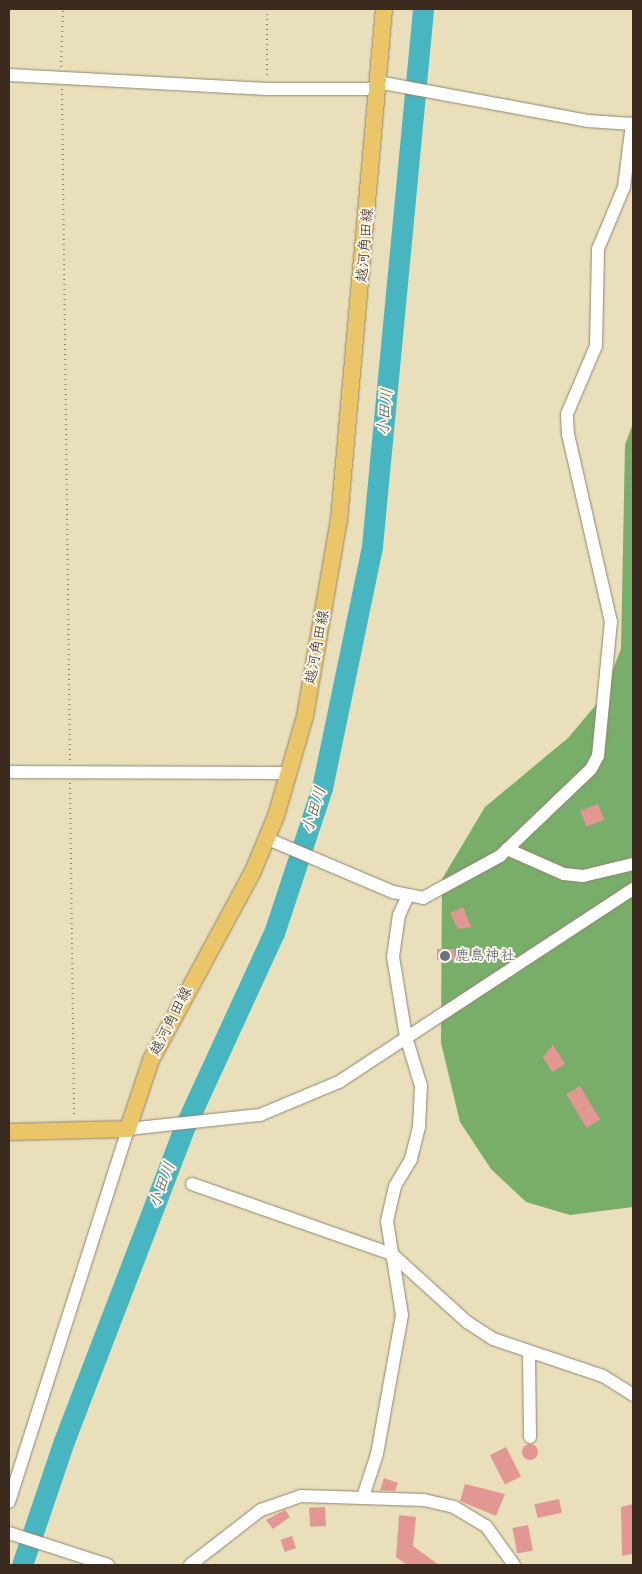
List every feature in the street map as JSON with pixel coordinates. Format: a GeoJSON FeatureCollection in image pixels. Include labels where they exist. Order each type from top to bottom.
{"type":"FeatureCollection","features":[{"type":"Feature","properties":{"kind":"main road","name":"越河角田線"},"geometry":{"type":"LineString","coordinates":[[128,1129],[151,1060],[268,839],[289,773],[316,657],[339,520],[384,9]]}},
{"type":"Feature","properties":{"kind":"main road"},"geometry":{"type":"LineString","coordinates":[[9,1132],[128,1129]]}},
{"type":"Feature","properties":{"kind":"street"},"geometry":{"type":"LineString","coordinates":[[9,75],[61,74],[267,89],[378,86],[420,87],[490,104],[633,124],[624,186],[598,249],[596,346],[567,414],[570,444],[611,622],[598,756],[591,769],[507,849],[462,880],[423,898],[408,896],[268,839]]}},
{"type":"Feature","properties":{"kind":"street"},"geometry":{"type":"LineString","coordinates":[[9,772],[289,773]]}},
{"type":"Feature","properties":{"kind":"street"},"geometry":{"type":"LineString","coordinates":[[507,849],[564,874],[583,876],[633,864]]}},
{"type":"Feature","properties":{"kind":"street"},"geometry":{"type":"LineString","coordinates":[[9,1502],[128,1129],[226,1122],[295,1103],[338,1082],[633,889]]}},
{"type":"Feature","properties":{"kind":"street"},"geometry":{"type":"LineString","coordinates":[[363,1497],[377,1454],[402,1315],[387,1221],[419,1127],[421,1086],[406,1037],[393,957],[399,915],[408,896]]}},
{"type":"Feature","properties":{"kind":"street"},"geometry":{"type":"LineString","coordinates":[[192,1184],[392,1254],[467,1322],[493,1339],[603,1376],[633,1395]]}},
{"type":"Feature","properties":{"kind":"street"},"geometry":{"type":"LineString","coordinates":[[529,1352],[530,1436]]}},
{"type":"Feature","properties":{"kind":"street"},"geometry":{"type":"LineString","coordinates":[[190,1565],[261,1510],[301,1496],[424,1500],[454,1507],[486,1526],[514,1565]]}},
{"type":"Feature","properties":{"kind":"street"},"geometry":{"type":"LineString","coordinates":[[9,1533],[108,1565]]}},
{"type":"Feature","properties":{"kind":"path"},"geometry":{"type":"LineString","coordinates":[[63,9],[61,74],[74,1131]]}},
{"type":"Feature","properties":{"kind":"path"},"geometry":{"type":"LineString","coordinates":[[267,9],[267,89]]}},
{"type":"Feature","properties":{"kind":"green space"},"geometry":{"type":"Polygon","coordinates":[[[633,423],[633,1207],[570,1215],[526,1202],[491,1169],[460,1122],[441,1043],[442,879],[485,807],[568,738],[601,699],[621,649],[625,445],[633,423]]]}},
{"type":"Feature","properties":{"kind":"building"},"geometry":{"type":"Polygon","coordinates":[[[598,804],[604,820],[586,827],[580,811],[598,804]]]}},
{"type":"Feature","properties":{"kind":"building"},"geometry":{"type":"Polygon","coordinates":[[[463,907],[471,927],[458,929],[450,913],[463,907]]]}},
{"type":"Feature","properties":{"kind":"building"},"geometry":{"type":"Polygon","coordinates":[[[437,949],[455,949],[455,960],[437,960],[437,949]]]}},
{"type":"Feature","properties":{"kind":"building"},"geometry":{"type":"Polygon","coordinates":[[[553,1045],[565,1064],[552,1072],[543,1057],[553,1045]]]}},
{"type":"Feature","properties":{"kind":"building"},"geometry":{"type":"Polygon","coordinates":[[[580,1086],[600,1119],[586,1128],[566,1094],[580,1086]]]}},
{"type":"Feature","properties":{"kind":"building"},"geometry":{"type":"Polygon","coordinates":[[[530,1444],[536,1446],[538,1452],[536,1458],[530,1460],[524,1458],[522,1452],[524,1446],[530,1444]]]}},
{"type":"Feature","properties":{"kind":"building"},"geometry":{"type":"Polygon","coordinates":[[[506,1447],[521,1476],[505,1485],[490,1455],[506,1447]]]}},
{"type":"Feature","properties":{"kind":"building"},"geometry":{"type":"Polygon","coordinates":[[[384,1478],[398,1483],[395,1491],[380,1490],[384,1478]]]}},
{"type":"Feature","properties":{"kind":"building"},"geometry":{"type":"Polygon","coordinates":[[[465,1484],[505,1494],[496,1516],[460,1501],[465,1484]]]}},
{"type":"Feature","properties":{"kind":"building"},"geometry":{"type":"Polygon","coordinates":[[[559,1499],[562,1513],[537,1518],[535,1504],[559,1499]]]}},
{"type":"Feature","properties":{"kind":"building"},"geometry":{"type":"Polygon","coordinates":[[[633,1504],[633,1554],[622,1556],[621,1507],[633,1504]]]}},
{"type":"Feature","properties":{"kind":"building"},"geometry":{"type":"Polygon","coordinates":[[[325,1507],[326,1526],[310,1527],[309,1508],[325,1507]]]}},
{"type":"Feature","properties":{"kind":"building"},"geometry":{"type":"Polygon","coordinates":[[[285,1510],[290,1517],[273,1529],[266,1520],[285,1510]]]}},
{"type":"Feature","properties":{"kind":"building"},"geometry":{"type":"Polygon","coordinates":[[[399,1515],[416,1517],[413,1546],[439,1565],[407,1565],[396,1557],[399,1515]]]}},
{"type":"Feature","properties":{"kind":"building"},"geometry":{"type":"Polygon","coordinates":[[[528,1525],[533,1551],[517,1554],[512,1528],[528,1525]]]}},
{"type":"Feature","properties":{"kind":"building"},"geometry":{"type":"Polygon","coordinates":[[[292,1536],[296,1548],[285,1552],[281,1540],[292,1536]]]}},
{"type":"Feature","properties":{"kind":"waterway","name":"小田川"},"geometry":{"type":"LineString","coordinates":[[22,1565],[64,1441],[186,1124],[274,933],[322,788],[372,546],[423,9]]}},
{"type":"Feature","properties":{"kind":"place","name":"鹿島神社"},"geometry":{"type":"Point","coordinates":[445,956]}}]}
